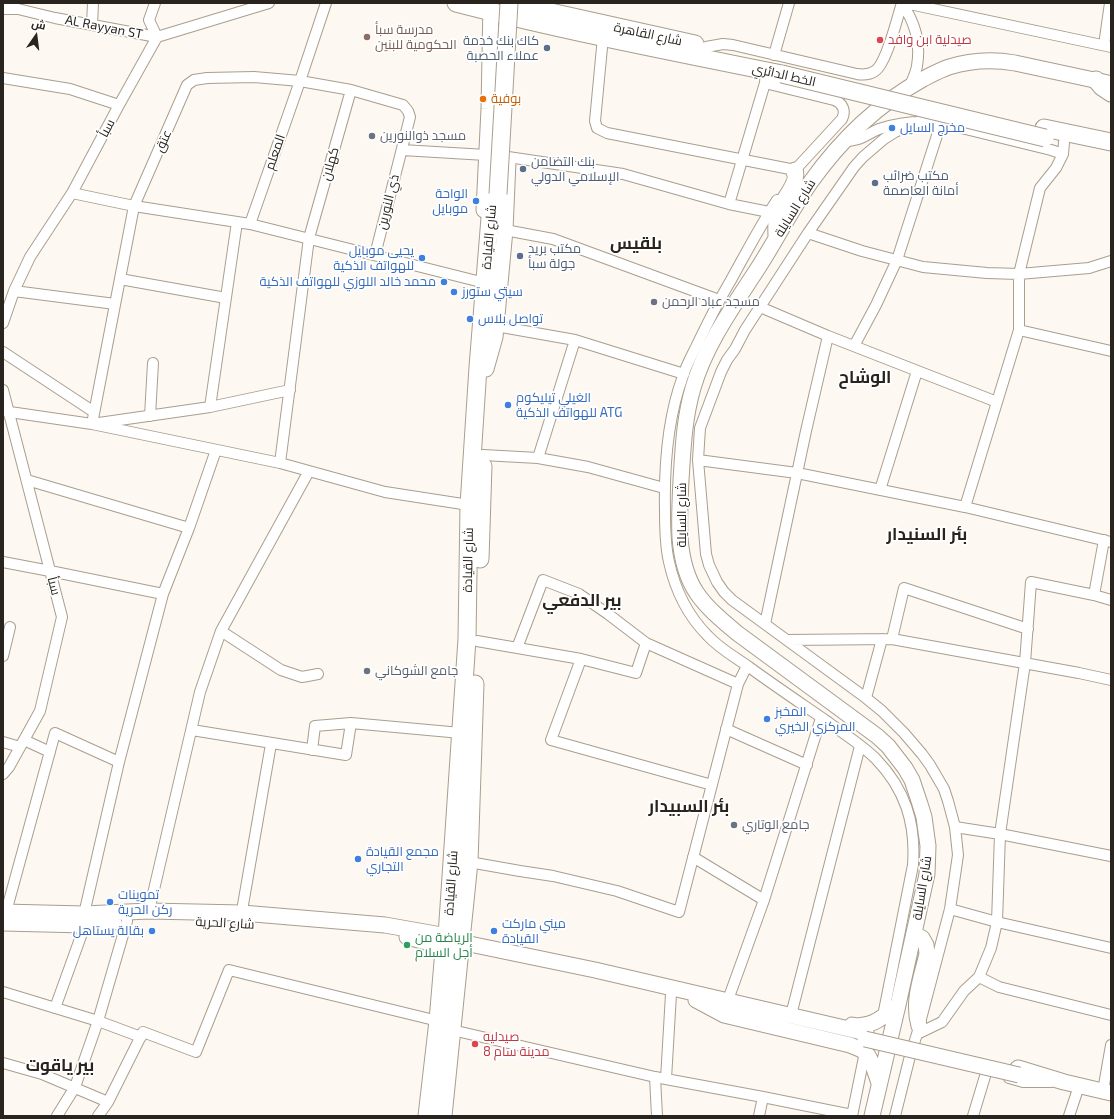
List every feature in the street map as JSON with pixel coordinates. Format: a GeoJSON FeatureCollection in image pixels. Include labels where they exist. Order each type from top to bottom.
{"type":"FeatureCollection","features":[{"type":"Feature","properties":{"kind":"main road","name":"الخط الدائري"},"geometry":{"type":"LineString","coordinates":[[456,3],[506,6],[603,37],[775,69],[1045,133],[1111,142]]}},
{"type":"Feature","properties":{"kind":"main road","name":"شارع القاهرة"},"geometry":{"type":"LineString","coordinates":[[506,6],[706,47],[775,69]]}},
{"type":"Feature","properties":{"kind":"main road","name":"شارع القيادة"},"geometry":{"type":"LineString","coordinates":[[443,1116],[445,1026],[453,944],[461,733],[467,639],[469,505],[482,368],[495,194],[506,6]]}},
{"type":"Feature","properties":{"kind":"main road"},"geometry":{"type":"LineString","coordinates":[[1103,82],[1102,87],[1111,93]]}},
{"type":"Feature","properties":{"kind":"main road","name":"الخط الدائري"},"geometry":{"type":"LineString","coordinates":[[1045,133],[1063,148],[1111,153]]}},
{"type":"Feature","properties":{"kind":"main road","name":"شارع القيادة"},"geometry":{"type":"LineString","coordinates":[[453,944],[469,862],[483,455],[482,368]]}},
{"type":"Feature","properties":{"kind":"main road","name":"شارع القيادة"},"geometry":{"type":"LineString","coordinates":[[427,1116],[445,1026]]}},
{"type":"Feature","properties":{"kind":"street"},"geometry":{"type":"LineString","coordinates":[[92,25],[93,3]]}},
{"type":"Feature","properties":{"kind":"street"},"geometry":{"type":"LineString","coordinates":[[155,3],[149,20],[157,38],[269,3]]}},
{"type":"Feature","properties":{"kind":"street","name":"المعلم"},"geometry":{"type":"LineString","coordinates":[[250,224],[326,3]]}},
{"type":"Feature","properties":{"kind":"street"},"geometry":{"type":"LineString","coordinates":[[729,204],[742,160],[775,69],[790,3]]}},
{"type":"Feature","properties":{"kind":"street"},"geometry":{"type":"LineString","coordinates":[[775,69],[867,75],[874,72],[879,68],[884,59],[903,3]]}},
{"type":"Feature","properties":{"kind":"street"},"geometry":{"type":"LineString","coordinates":[[903,3],[1107,46],[1110,3]]}},
{"type":"Feature","properties":{"kind":"street"},"geometry":{"type":"LineString","coordinates":[[903,3],[911,17],[916,33],[918,50],[917,67],[910,86]]}},
{"type":"Feature","properties":{"kind":"street"},"geometry":{"type":"LineString","coordinates":[[482,368],[475,337],[481,282],[489,109],[506,6]]}},
{"type":"Feature","properties":{"kind":"street"},"geometry":{"type":"LineString","coordinates":[[482,368],[495,338],[505,230],[509,110],[506,6]]}},
{"type":"Feature","properties":{"kind":"street","name":"AL Rayyan ST"},"geometry":{"type":"LineString","coordinates":[[3,8],[18,9],[157,38]]}},
{"type":"Feature","properties":{"kind":"street"},"geometry":{"type":"LineString","coordinates":[[603,37],[595,122],[597,128],[607,132],[795,170]]}},
{"type":"Feature","properties":{"kind":"street","name":"سبأ"},"geometry":{"type":"LineString","coordinates":[[3,323],[14,291],[30,257],[72,193],[157,38]]}},
{"type":"Feature","properties":{"kind":"street","name":"شارع السايلة"},"geometry":{"type":"LineString","coordinates":[[872,1116],[927,874],[928,846],[924,817],[912,780],[905,768],[888,746],[867,727],[737,633],[701,600],[693,588],[682,559],[679,525],[685,422],[693,388],[705,355],[713,340],[801,196],[832,154],[871,116],[910,86],[947,67],[974,61],[988,60],[1015,63],[1103,82]]}},
{"type":"Feature","properties":{"kind":"street"},"geometry":{"type":"LineString","coordinates":[[775,69],[840,103],[844,109],[843,116],[842,119],[795,170],[769,212],[719,300],[684,374],[674,408],[667,447],[664,488],[664,530],[668,561],[678,589],[691,616],[707,636],[726,652],[860,746],[875,758],[890,775],[898,788],[911,822],[914,841],[913,865],[883,1016]]}},
{"type":"Feature","properties":{"kind":"street","name":"عتق"},"geometry":{"type":"LineString","coordinates":[[92,424],[134,206],[187,85],[194,80],[207,78],[254,76],[300,81]]}},
{"type":"Feature","properties":{"kind":"street"},"geometry":{"type":"LineString","coordinates":[[3,78],[70,89],[119,105]]}},
{"type":"Feature","properties":{"kind":"street"},"geometry":{"type":"LineString","coordinates":[[300,81],[351,90]]}},
{"type":"Feature","properties":{"kind":"street","name":"ذي النورين"},"geometry":{"type":"LineString","coordinates":[[351,90],[403,105],[408,111],[410,117],[375,255]]}},
{"type":"Feature","properties":{"kind":"street","name":"كهلان"},"geometry":{"type":"LineString","coordinates":[[280,463],[309,238],[351,90]]}},
{"type":"Feature","properties":{"kind":"street"},"geometry":{"type":"LineString","coordinates":[[489,109],[494,102],[500,99],[505,101],[509,110]]}},
{"type":"Feature","properties":{"kind":"street"},"geometry":{"type":"LineString","coordinates":[[844,141],[854,141],[891,125],[920,121],[941,123],[1051,150],[1063,148],[1056,168],[1040,188],[1019,274],[1019,330],[964,507]]}},
{"type":"Feature","properties":{"kind":"street"},"geometry":{"type":"LineString","coordinates":[[895,1116],[950,909],[958,855],[955,827],[948,801],[944,789],[926,759],[897,725],[882,711],[732,600],[724,592],[712,573],[706,554],[698,460],[700,428],[721,372],[745,330],[808,233],[854,167],[864,157],[884,139],[901,129],[920,121]]}},
{"type":"Feature","properties":{"kind":"street"},"geometry":{"type":"LineString","coordinates":[[854,346],[876,305],[897,260],[941,123]]}},
{"type":"Feature","properties":{"kind":"street"},"geometry":{"type":"LineString","coordinates":[[402,150],[486,155]]}},
{"type":"Feature","properties":{"kind":"street"},"geometry":{"type":"LineString","coordinates":[[508,157],[623,174],[729,204],[769,212]]}},
{"type":"Feature","properties":{"kind":"street"},"geometry":{"type":"LineString","coordinates":[[776,239],[777,214],[796,180],[795,170]]}},
{"type":"Feature","properties":{"kind":"street"},"geometry":{"type":"LineString","coordinates":[[72,193],[134,206],[250,224],[481,282]]}},
{"type":"Feature","properties":{"kind":"street"},"geometry":{"type":"LineString","coordinates":[[210,407],[237,222]]}},
{"type":"Feature","properties":{"kind":"street"},"geometry":{"type":"LineString","coordinates":[[505,230],[553,239],[719,300]]}},
{"type":"Feature","properties":{"kind":"street"},"geometry":{"type":"LineString","coordinates":[[808,233],[862,251],[923,267],[987,273],[1019,274],[1089,268],[1111,261]]}},
{"type":"Feature","properties":{"kind":"street"},"geometry":{"type":"LineString","coordinates":[[120,279],[226,298]]}},
{"type":"Feature","properties":{"kind":"street"},"geometry":{"type":"LineString","coordinates":[[14,291],[115,304]]}},
{"type":"Feature","properties":{"kind":"street"},"geometry":{"type":"LineString","coordinates":[[760,307],[828,336],[997,402]]}},
{"type":"Feature","properties":{"kind":"street"},"geometry":{"type":"LineString","coordinates":[[496,326],[575,340],[684,374]]}},
{"type":"Feature","properties":{"kind":"street"},"geometry":{"type":"LineString","coordinates":[[1019,330],[1111,351]]}},
{"type":"Feature","properties":{"kind":"street"},"geometry":{"type":"LineString","coordinates":[[765,624],[828,336]]}},
{"type":"Feature","properties":{"kind":"street"},"geometry":{"type":"LineString","coordinates":[[538,458],[575,340]]}},
{"type":"Feature","properties":{"kind":"street"},"geometry":{"type":"LineString","coordinates":[[3,352],[94,412]]}},
{"type":"Feature","properties":{"kind":"street"},"geometry":{"type":"LineString","coordinates":[[150,416],[153,362]]}},
{"type":"Feature","properties":{"kind":"street"},"geometry":{"type":"LineString","coordinates":[[880,490],[917,371]]}},
{"type":"Feature","properties":{"kind":"street","name":"سبأ"},"geometry":{"type":"LineString","coordinates":[[3,390],[6,411],[27,480],[62,617],[40,711],[9,767],[3,774]]}},
{"type":"Feature","properties":{"kind":"street"},"geometry":{"type":"LineString","coordinates":[[92,424],[210,407],[290,390]]}},
{"type":"Feature","properties":{"kind":"street"},"geometry":{"type":"LineString","coordinates":[[6,411],[92,424],[280,463],[386,492],[469,505]]}},
{"type":"Feature","properties":{"kind":"street"},"geometry":{"type":"LineString","coordinates":[[55,1008],[84,919],[119,762],[163,594],[189,528],[216,450]]}},
{"type":"Feature","properties":{"kind":"street"},"geometry":{"type":"LineString","coordinates":[[483,455],[538,458],[588,467],[664,488]]}},
{"type":"Feature","properties":{"kind":"street"},"geometry":{"type":"LineString","coordinates":[[698,460],[797,473],[964,507],[1108,541],[1094,595]]}},
{"type":"Feature","properties":{"kind":"street"},"geometry":{"type":"LineString","coordinates":[[149,911],[200,692],[221,631],[309,471]]}},
{"type":"Feature","properties":{"kind":"street"},"geometry":{"type":"LineString","coordinates":[[27,480],[189,528]]}},
{"type":"Feature","properties":{"kind":"street"},"geometry":{"type":"LineString","coordinates":[[3,562],[163,594]]}},
{"type":"Feature","properties":{"kind":"street"},"geometry":{"type":"LineString","coordinates":[[517,648],[543,580],[579,594],[646,642],[738,684]]}},
{"type":"Feature","properties":{"kind":"street"},"geometry":{"type":"LineString","coordinates":[[918,1030],[942,1022],[964,991],[979,977],[991,948],[997,922],[1000,834],[1025,663],[1031,582],[1111,600]]}},
{"type":"Feature","properties":{"kind":"street"},"geometry":{"type":"LineString","coordinates":[[866,698],[904,588],[1028,629]]}},
{"type":"Feature","properties":{"kind":"street"},"geometry":{"type":"LineString","coordinates":[[3,656],[10,627]]}},
{"type":"Feature","properties":{"kind":"street"},"geometry":{"type":"LineString","coordinates":[[221,631],[281,670],[302,677],[318,674]]}},
{"type":"Feature","properties":{"kind":"street"},"geometry":{"type":"LineString","coordinates":[[787,640],[887,639],[1025,663],[1111,680]]}},
{"type":"Feature","properties":{"kind":"street"},"geometry":{"type":"LineString","coordinates":[[477,641],[580,659],[636,673],[646,642]]}},
{"type":"Feature","properties":{"kind":"street"},"geometry":{"type":"LineString","coordinates":[[580,659],[551,740],[712,786]]}},
{"type":"Feature","properties":{"kind":"street"},"geometry":{"type":"LineString","coordinates":[[469,862],[553,876],[617,891],[679,912],[738,684],[747,666]]}},
{"type":"Feature","properties":{"kind":"street"},"geometry":{"type":"LineString","coordinates":[[729,997],[764,900],[822,718]]}},
{"type":"Feature","properties":{"kind":"street"},"geometry":{"type":"LineString","coordinates":[[192,730],[346,756],[351,723]]}},
{"type":"Feature","properties":{"kind":"street"},"geometry":{"type":"LineString","coordinates":[[312,750],[315,726],[351,723],[461,733]]}},
{"type":"Feature","properties":{"kind":"street"},"geometry":{"type":"LineString","coordinates":[[726,729],[807,765]]}},
{"type":"Feature","properties":{"kind":"street"},"geometry":{"type":"LineString","coordinates":[[4,920],[55,733],[119,762]]}},
{"type":"Feature","properties":{"kind":"street"},"geometry":{"type":"LineString","coordinates":[[3,742],[22,743],[50,752]]}},
{"type":"Feature","properties":{"kind":"street"},"geometry":{"type":"LineString","coordinates":[[241,918],[271,744]]}},
{"type":"Feature","properties":{"kind":"street"},"geometry":{"type":"LineString","coordinates":[[792,1011],[860,746]]}},
{"type":"Feature","properties":{"kind":"street"},"geometry":{"type":"LineString","coordinates":[[955,827],[1000,834],[1111,856]]}},
{"type":"Feature","properties":{"kind":"street"},"geometry":{"type":"LineString","coordinates":[[693,857],[764,900]]}},
{"type":"Feature","properties":{"kind":"street"},"geometry":{"type":"LineString","coordinates":[[950,909],[997,922],[1111,948]]}},
{"type":"Feature","properties":{"kind":"street"},"geometry":{"type":"LineString","coordinates":[[84,919],[149,911],[241,918],[385,925],[453,944],[670,994],[697,997],[729,997],[856,1026],[871,1024],[898,1005]]}},
{"type":"Feature","properties":{"kind":"street","name":"شارع الحرية"},"geometry":{"type":"LineString","coordinates":[[4,920],[84,919],[127,921],[241,918]]}},
{"type":"Feature","properties":{"kind":"street"},"geometry":{"type":"LineString","coordinates":[[57,1116],[75,1087],[98,1021],[127,921]]}},
{"type":"Feature","properties":{"kind":"street"},"geometry":{"type":"LineString","coordinates":[[914,934],[922,938],[927,949],[916,998],[918,1030]]}},
{"type":"Feature","properties":{"kind":"street"},"geometry":{"type":"LineString","coordinates":[[453,944],[595,970],[865,1041],[1018,1071],[1107,1092],[1111,1045]]}},
{"type":"Feature","properties":{"kind":"street"},"geometry":{"type":"LineString","coordinates":[[98,1116],[108,1102],[143,1032],[196,1052],[229,970],[445,1026],[661,1078],[763,1097],[852,1116],[865,1041]]}},
{"type":"Feature","properties":{"kind":"street"},"geometry":{"type":"LineString","coordinates":[[979,977],[999,987],[1111,1015]]}},
{"type":"Feature","properties":{"kind":"street"},"geometry":{"type":"LineString","coordinates":[[3,992],[98,1021],[141,1037]]}},
{"type":"Feature","properties":{"kind":"street"},"geometry":{"type":"LineString","coordinates":[[657,1116],[670,994]]}},
{"type":"Feature","properties":{"kind":"street"},"geometry":{"type":"LineString","coordinates":[[865,1041],[879,1083]]}},
{"type":"Feature","properties":{"kind":"street"},"geometry":{"type":"LineString","coordinates":[[910,1056],[1023,1082],[1064,1082]]}},
{"type":"Feature","properties":{"kind":"street"},"geometry":{"type":"LineString","coordinates":[[3,1063],[42,1074],[108,1102]]}},
{"type":"Feature","properties":{"kind":"street"},"geometry":{"type":"LineString","coordinates":[[973,1116],[986,1073]]}},
{"type":"Feature","properties":{"kind":"street"},"geometry":{"type":"LineString","coordinates":[[1069,1116],[1079,1086]]}},
{"type":"Feature","properties":{"kind":"street"},"geometry":{"type":"LineString","coordinates":[[760,1116],[763,1097]]}},
{"type":"Feature","properties":{"kind":"place","name":"مدرسة سبأ الحكومية للبنين"},"geometry":{"type":"Point","coordinates":[367,37]}},
{"type":"Feature","properties":{"kind":"place","name":"صيدلية ابن وافد"},"geometry":{"type":"Point","coordinates":[880,40]}},
{"type":"Feature","properties":{"kind":"place","name":"كاك بنك خدمة عملاء الحصبة"},"geometry":{"type":"Point","coordinates":[547,48]}},
{"type":"Feature","properties":{"kind":"place","name":"بوفية"},"geometry":{"type":"Point","coordinates":[483,99]}},
{"type":"Feature","properties":{"kind":"place","name":"مخرج السايل"},"geometry":{"type":"Point","coordinates":[892,128]}},
{"type":"Feature","properties":{"kind":"place","name":"مسجد ذوالنورين"},"geometry":{"type":"Point","coordinates":[372,136]}},
{"type":"Feature","properties":{"kind":"place","name":"بنك التضامن الإسلامي الدولي"},"geometry":{"type":"Point","coordinates":[523,169]}},
{"type":"Feature","properties":{"kind":"place","name":"مكتب ضرائب أمانة العاصمة"},"geometry":{"type":"Point","coordinates":[875,183]}},
{"type":"Feature","properties":{"kind":"place","name":"الواحة موبايل"},"geometry":{"type":"Point","coordinates":[476,201]}},
{"type":"Feature","properties":{"kind":"place","name":"مكتب بريد جولة سبأ"},"geometry":{"type":"Point","coordinates":[520,256]}},
{"type":"Feature","properties":{"kind":"place","name":"يحيى موبايل للهواتف الذكية"},"geometry":{"type":"Point","coordinates":[422,258]}},
{"type":"Feature","properties":{"kind":"place","name":"محمد خالد اللوزي للهواتف الذكية"},"geometry":{"type":"Point","coordinates":[444,282]}},
{"type":"Feature","properties":{"kind":"place","name":"سيتي ستورز"},"geometry":{"type":"Point","coordinates":[454,292]}},
{"type":"Feature","properties":{"kind":"place","name":"مسجد عباد الرحمن"},"geometry":{"type":"Point","coordinates":[654,302]}},
{"type":"Feature","properties":{"kind":"place","name":"تواصل بلاس"},"geometry":{"type":"Point","coordinates":[470,319]}},
{"type":"Feature","properties":{"kind":"place","name":"الغيلي تيليكوم للهواتف الذكية ATG"},"geometry":{"type":"Point","coordinates":[508,405]}},
{"type":"Feature","properties":{"kind":"place","name":"جامع الشوكاني"},"geometry":{"type":"Point","coordinates":[367,671]}},
{"type":"Feature","properties":{"kind":"place","name":"المخبز المركزي الخيري"},"geometry":{"type":"Point","coordinates":[767,719]}},
{"type":"Feature","properties":{"kind":"place","name":"جامع الوتاري"},"geometry":{"type":"Point","coordinates":[734,825]}},
{"type":"Feature","properties":{"kind":"place","name":"مجمع القيادة التجاري"},"geometry":{"type":"Point","coordinates":[358,859]}},
{"type":"Feature","properties":{"kind":"place","name":"تموينات ركن الحرية"},"geometry":{"type":"Point","coordinates":[110,902]}},
{"type":"Feature","properties":{"kind":"place","name":"بقالة يستاهل"},"geometry":{"type":"Point","coordinates":[152,931]}},
{"type":"Feature","properties":{"kind":"place","name":"ميني ماركت القيادة"},"geometry":{"type":"Point","coordinates":[494,931]}},
{"type":"Feature","properties":{"kind":"place","name":"الرياضة من أجل السلام"},"geometry":{"type":"Point","coordinates":[407,945]}},
{"type":"Feature","properties":{"kind":"place","name":"صيدليه مدينة سام 8"},"geometry":{"type":"Point","coordinates":[475,1044]}},
{"type":"Feature","properties":{"kind":"district","name":"بلقيس"},"geometry":{"type":"Point","coordinates":[636,243]}},
{"type":"Feature","properties":{"kind":"district","name":"الوشاح"},"geometry":{"type":"Point","coordinates":[865,377]}},
{"type":"Feature","properties":{"kind":"district","name":"بئر السنيدار"},"geometry":{"type":"Point","coordinates":[927,534]}},
{"type":"Feature","properties":{"kind":"district","name":"بير الدفعي"},"geometry":{"type":"Point","coordinates":[582,600]}},
{"type":"Feature","properties":{"kind":"district","name":"بئر السبيدار"},"geometry":{"type":"Point","coordinates":[689,806]}},
{"type":"Feature","properties":{"kind":"district","name":"بير ياقوت"},"geometry":{"type":"Point","coordinates":[60,1065]}}]}
